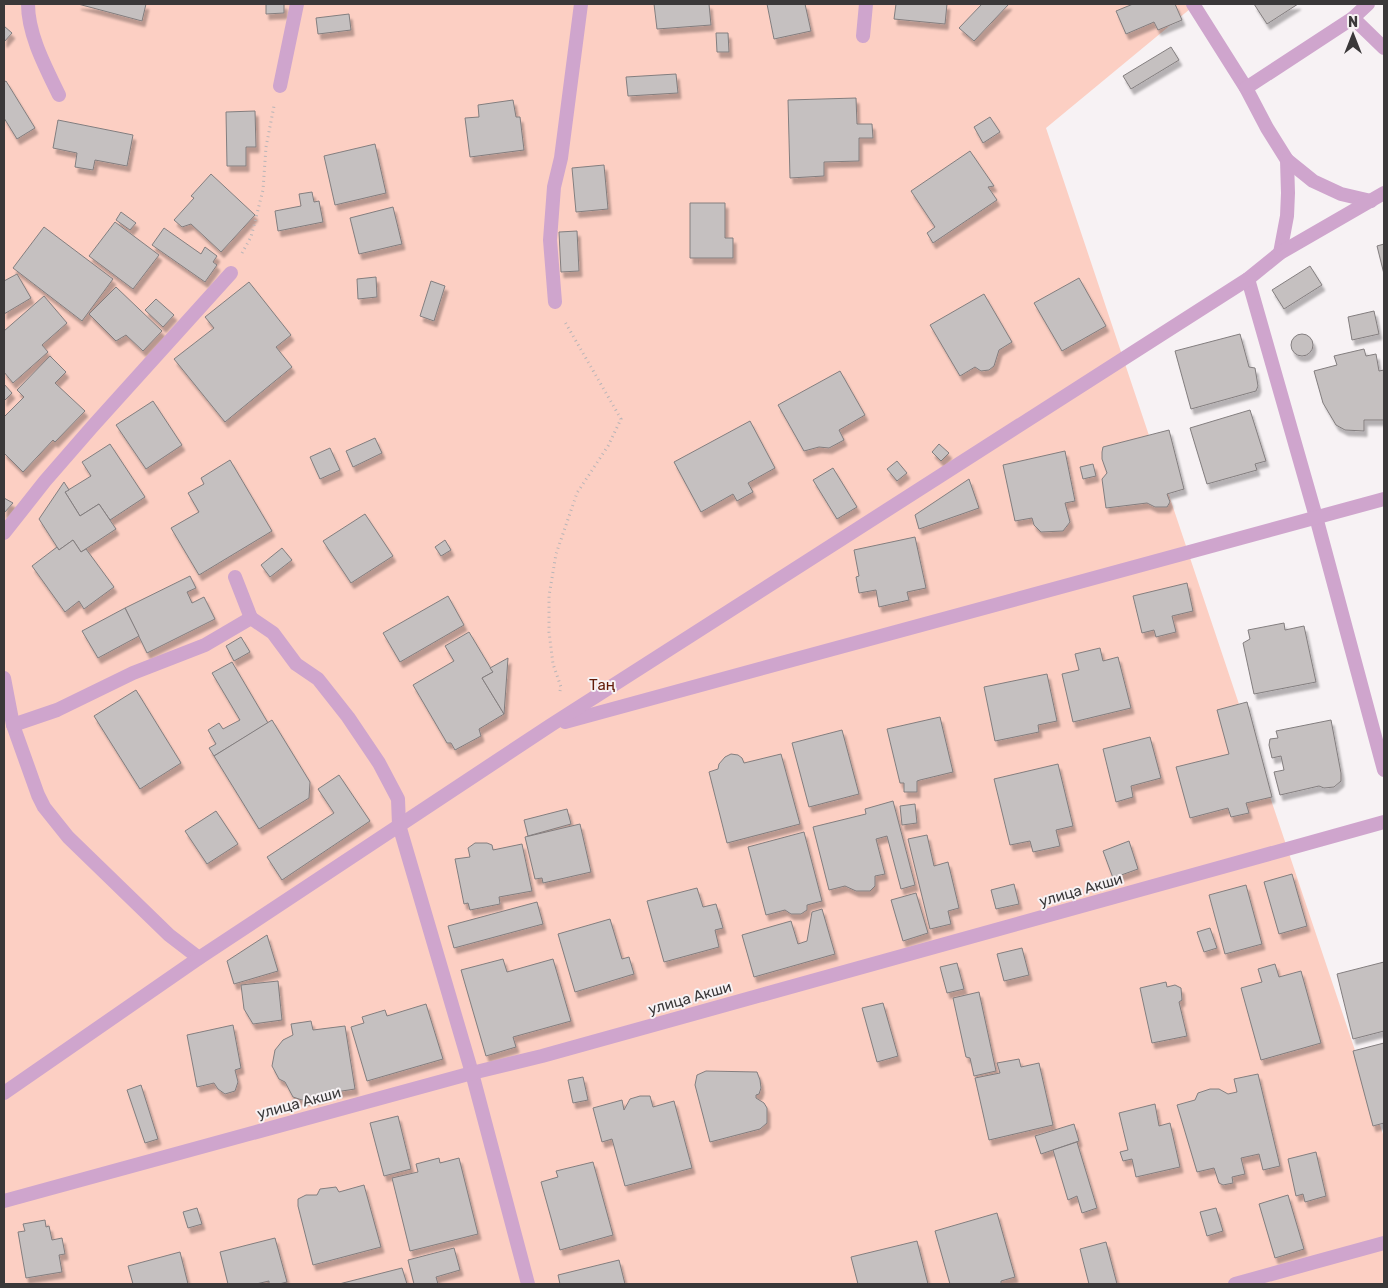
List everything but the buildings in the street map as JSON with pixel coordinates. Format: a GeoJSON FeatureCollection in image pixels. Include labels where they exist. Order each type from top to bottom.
{"type":"FeatureCollection","features":[{"type":"Feature","properties":{"kind":"street"},"geometry":{"type":"LineString","coordinates":[[28,4],[36,47],[59,95]]}},
{"type":"Feature","properties":{"kind":"street"},"geometry":{"type":"LineString","coordinates":[[280,86],[297,4]]}},
{"type":"Feature","properties":{"kind":"street"},"geometry":{"type":"LineString","coordinates":[[555,302],[550,240],[554,187],[562,158],[581,4]]}},
{"type":"Feature","properties":{"kind":"street"},"geometry":{"type":"LineString","coordinates":[[863,36],[866,4]]}},
{"type":"Feature","properties":{"kind":"street"},"geometry":{"type":"LineString","coordinates":[[1193,4],[1246,88],[1267,128],[1287,160],[1313,181],[1341,194],[1371,201]]}},
{"type":"Feature","properties":{"kind":"street"},"geometry":{"type":"LineString","coordinates":[[1246,88],[1353,18],[1368,4]]}},
{"type":"Feature","properties":{"kind":"street"},"geometry":{"type":"LineString","coordinates":[[1353,18],[1384,48]]}},
{"type":"Feature","properties":{"kind":"street"},"geometry":{"type":"LineString","coordinates":[[1280,253],[1287,216],[1287,160]]}},
{"type":"Feature","properties":{"kind":"street"},"geometry":{"type":"LineString","coordinates":[[4,1093],[199,958],[551,725],[1248,279],[1280,253],[1384,193]]}},
{"type":"Feature","properties":{"kind":"street"},"geometry":{"type":"LineString","coordinates":[[4,533],[92,427],[231,273]]}},
{"type":"Feature","properties":{"kind":"street"},"geometry":{"type":"LineString","coordinates":[[1248,279],[1316,517],[1384,770]]}},
{"type":"Feature","properties":{"kind":"street"},"geometry":{"type":"LineString","coordinates":[[551,725],[1384,499]]}},
{"type":"Feature","properties":{"kind":"street"},"geometry":{"type":"LineString","coordinates":[[235,577],[251,618],[273,633],[296,664],[318,678],[348,716],[379,763],[398,799],[399,826],[472,1073],[528,1284]]}},
{"type":"Feature","properties":{"kind":"street"},"geometry":{"type":"LineString","coordinates":[[13,725],[57,710],[133,673],[205,645],[251,618]]}},
{"type":"Feature","properties":{"kind":"street"},"geometry":{"type":"LineString","coordinates":[[4,678],[13,725],[44,808],[68,837],[169,935],[199,958]]}},
{"type":"Feature","properties":{"kind":"street","name":"улица Акши"},"geometry":{"type":"LineString","coordinates":[[4,1201],[472,1073],[551,1054],[1384,822]]}},
{"type":"Feature","properties":{"kind":"street"},"geometry":{"type":"LineString","coordinates":[[1235,1284],[1384,1243]]}},
{"type":"Feature","properties":{"kind":"path"},"geometry":{"type":"LineString","coordinates":[[231,273],[251,237],[263,190],[266,147],[272,112],[280,86]]}},
{"type":"Feature","properties":{"kind":"path"},"geometry":{"type":"LineString","coordinates":[[551,725],[561,687],[553,664],[549,632],[549,596],[556,554],[577,493],[608,446],[620,418],[555,302]]}},
{"type":"Feature","properties":{"kind":"green space","name":"Таң"},"geometry":{"type":"Polygon","coordinates":[[[4,4],[1196,4],[1046,128],[1384,1137],[1384,1284],[4,1284],[4,4]]]}}]}
